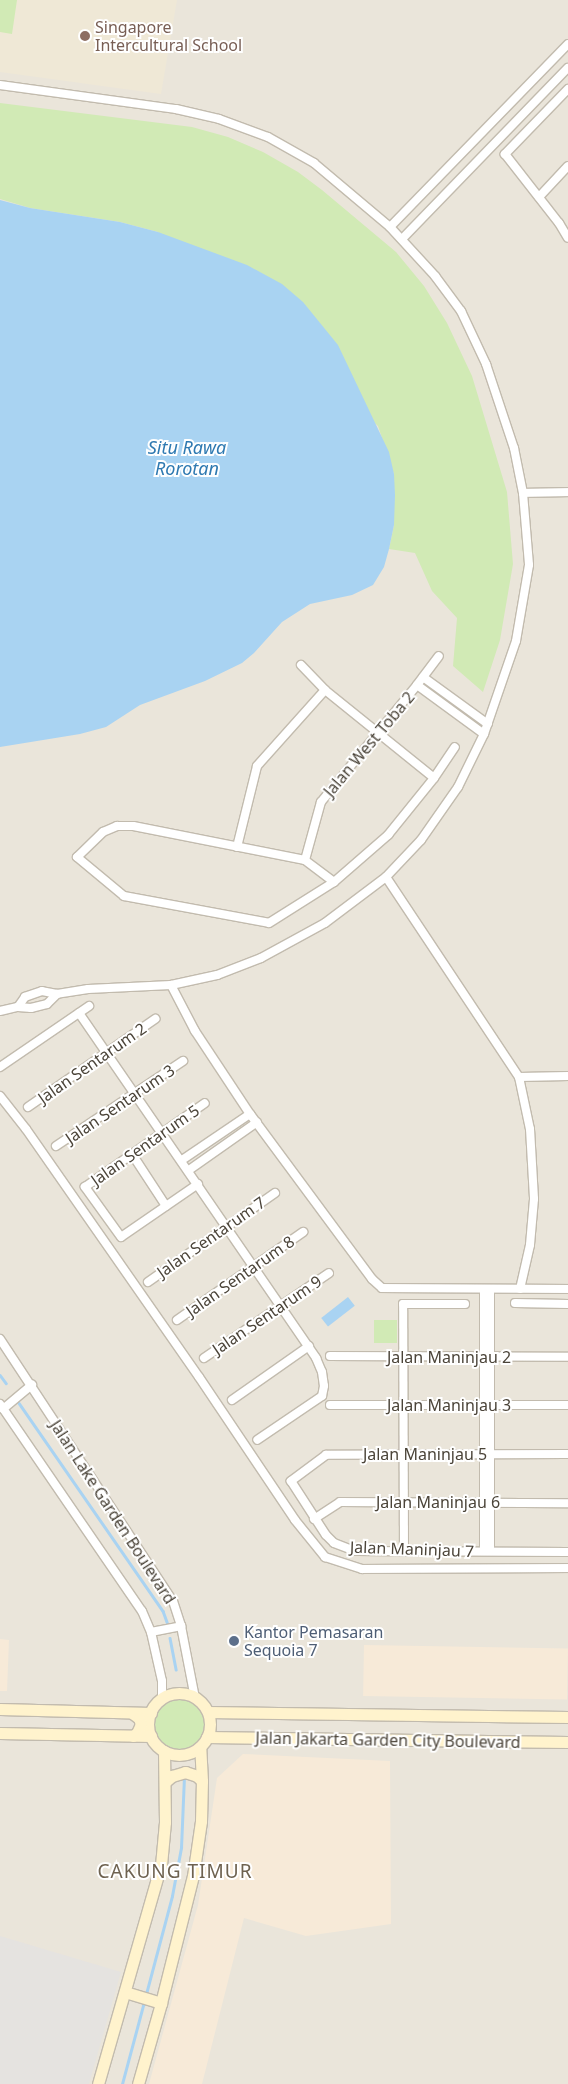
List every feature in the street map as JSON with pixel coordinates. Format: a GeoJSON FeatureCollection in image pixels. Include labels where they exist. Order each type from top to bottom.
{"type":"FeatureCollection","features":[{"type":"Feature","properties":{"kind":"street"},"geometry":{"type":"LineString","coordinates":[[390,228],[568,44]]}},
{"type":"Feature","properties":{"kind":"street"},"geometry":{"type":"LineString","coordinates":[[402,239],[568,68]]}},
{"type":"Feature","properties":{"kind":"street"},"geometry":{"type":"LineString","coordinates":[[0,86],[176,109],[219,119],[268,137],[314,163],[390,228],[435,276],[465,320],[486,364],[514,448],[523,493],[529,565],[516,641],[484,734],[453,794],[421,840],[386,877],[325,923],[261,958],[217,975],[172,985],[88,989],[57,994],[42,990],[25,997],[18,1007]]}},
{"type":"Feature","properties":{"kind":"street"},"geometry":{"type":"LineString","coordinates":[[568,89],[505,154],[568,238]]}},
{"type":"Feature","properties":{"kind":"street"},"geometry":{"type":"LineString","coordinates":[[539,197],[568,166]]}},
{"type":"Feature","properties":{"kind":"street"},"geometry":{"type":"LineString","coordinates":[[523,493],[568,492]]}},
{"type":"Feature","properties":{"kind":"street","name":"Jalan West Toba 2"},"geometry":{"type":"LineString","coordinates":[[305,860],[321,802],[418,685],[439,656]]}},
{"type":"Feature","properties":{"kind":"street"},"geometry":{"type":"LineString","coordinates":[[301,665],[325,690],[434,778]]}},
{"type":"Feature","properties":{"kind":"street"},"geometry":{"type":"LineString","coordinates":[[423,677],[488,724]]}},
{"type":"Feature","properties":{"kind":"street"},"geometry":{"type":"LineString","coordinates":[[418,685],[484,734]]}},
{"type":"Feature","properties":{"kind":"street"},"geometry":{"type":"LineString","coordinates":[[238,847],[257,766],[325,690]]}},
{"type":"Feature","properties":{"kind":"street"},"geometry":{"type":"LineString","coordinates":[[334,882],[305,860],[133,826],[117,826],[103,832],[77,857],[124,896],[268,923],[334,882],[388,834],[434,778],[455,747]]}},
{"type":"Feature","properties":{"kind":"street"},"geometry":{"type":"LineString","coordinates":[[386,877],[519,1077],[530,1129],[534,1199],[530,1245],[520,1289]]}},
{"type":"Feature","properties":{"kind":"street"},"geometry":{"type":"LineString","coordinates":[[172,985],[195,1031],[250,1114],[372,1279],[382,1288],[568,1289]]}},
{"type":"Feature","properties":{"kind":"street"},"geometry":{"type":"LineString","coordinates":[[0,1011],[18,1007],[31,1008],[47,1004],[57,994]]}},
{"type":"Feature","properties":{"kind":"street"},"geometry":{"type":"LineString","coordinates":[[0,1067],[89,1006]]}},
{"type":"Feature","properties":{"kind":"street"},"geometry":{"type":"LineString","coordinates":[[79,1013],[227,1226],[308,1346],[322,1372],[324,1386],[322,1396],[257,1440]]}},
{"type":"Feature","properties":{"kind":"street","name":"Jalan Sentarum 2"},"geometry":{"type":"LineString","coordinates":[[28,1107],[155,1019]]}},
{"type":"Feature","properties":{"kind":"street","name":"Jalan Sentarum 3"},"geometry":{"type":"LineString","coordinates":[[56,1146],[183,1061]]}},
{"type":"Feature","properties":{"kind":"street"},"geometry":{"type":"LineString","coordinates":[[519,1077],[568,1076]]}},
{"type":"Feature","properties":{"kind":"street"},"geometry":{"type":"LineString","coordinates":[[0,1096],[26,1129],[199,1376],[295,1520],[325,1557],[362,1569],[568,1568]]}},
{"type":"Feature","properties":{"kind":"street","name":"Jalan Sentarum 5"},"geometry":{"type":"LineString","coordinates":[[166,1206],[121,1237],[85,1187],[205,1103]]}},
{"type":"Feature","properties":{"kind":"street"},"geometry":{"type":"LineString","coordinates":[[182,1160],[250,1114]]}},
{"type":"Feature","properties":{"kind":"street"},"geometry":{"type":"LineString","coordinates":[[189,1170],[257,1122]]}},
{"type":"Feature","properties":{"kind":"street"},"geometry":{"type":"LineString","coordinates":[[132,1154],[166,1206],[198,1184]]}},
{"type":"Feature","properties":{"kind":"street","name":"Jalan Sentarum 7"},"geometry":{"type":"LineString","coordinates":[[148,1282],[275,1193]]}},
{"type":"Feature","properties":{"kind":"street","name":"Jalan Sentarum 8"},"geometry":{"type":"LineString","coordinates":[[178,1320],[303,1232]]}},
{"type":"Feature","properties":{"kind":"street","name":"Jalan Sentarum 9"},"geometry":{"type":"LineString","coordinates":[[204,1358],[329,1273]]}},
{"type":"Feature","properties":{"kind":"street"},"geometry":{"type":"LineString","coordinates":[[487,1289],[487,1551]]}},
{"type":"Feature","properties":{"kind":"street"},"geometry":{"type":"LineString","coordinates":[[404,1551],[403,1304],[465,1304]]}},
{"type":"Feature","properties":{"kind":"street"},"geometry":{"type":"LineString","coordinates":[[516,1304],[568,1304]]}},
{"type":"Feature","properties":{"kind":"street","name":"Jalan Lake Garden Boulevard"},"geometry":{"type":"LineString","coordinates":[[0,1339],[173,1601],[181,1626],[195,1698]]}},
{"type":"Feature","properties":{"kind":"street"},"geometry":{"type":"LineString","coordinates":[[232,1400],[308,1346]]}},
{"type":"Feature","properties":{"kind":"street","name":"Jalan Maninjau 2"},"geometry":{"type":"LineString","coordinates":[[330,1356],[568,1357]]}},
{"type":"Feature","properties":{"kind":"street"},"geometry":{"type":"LineString","coordinates":[[2,1407],[32,1385]]}},
{"type":"Feature","properties":{"kind":"street","name":"Jalan Maninjau 3"},"geometry":{"type":"LineString","coordinates":[[330,1405],[568,1405]]}},
{"type":"Feature","properties":{"kind":"street","name":"Jalan Lake Garden Boulevard"},"geometry":{"type":"LineString","coordinates":[[2,1407],[142,1611],[151,1632],[162,1681],[162,1698]]}},
{"type":"Feature","properties":{"kind":"street","name":"Jalan Maninjau 5"},"geometry":{"type":"LineString","coordinates":[[291,1481],[326,1455],[568,1454]]}},
{"type":"Feature","properties":{"kind":"street","name":"Jalan Maninjau 7"},"geometry":{"type":"LineString","coordinates":[[291,1481],[314,1518],[330,1539],[344,1548],[355,1551],[568,1552]]}},
{"type":"Feature","properties":{"kind":"street","name":"Jalan Maninjau 6"},"geometry":{"type":"LineString","coordinates":[[314,1518],[340,1502],[568,1503]]}},
{"type":"Feature","properties":{"kind":"street"},"geometry":{"type":"LineString","coordinates":[[151,1632],[181,1626]]}},
{"type":"Feature","properties":{"kind":"street"},"geometry":{"type":"LineString","coordinates":[[177,1694],[195,1698],[208,1712],[210,1725],[208,1737],[200,1747],[183,1755],[164,1750],[151,1736],[149,1724],[151,1713],[162,1698],[177,1694]]}},
{"type":"Feature","properties":{"kind":"street"},"geometry":{"type":"LineString","coordinates":[[0,1709],[151,1713]]}},
{"type":"Feature","properties":{"kind":"street","name":"Jalan Jakarta Garden City Boulevard"},"geometry":{"type":"LineString","coordinates":[[208,1712],[568,1717]]}},
{"type":"Feature","properties":{"kind":"street"},"geometry":{"type":"LineString","coordinates":[[132,1713],[139,1718],[141,1724],[137,1733],[133,1736]]}},
{"type":"Feature","properties":{"kind":"street"},"geometry":{"type":"LineString","coordinates":[[0,1733],[151,1736]]}},
{"type":"Feature","properties":{"kind":"street","name":"Jalan Jakarta Garden City Boulevard"},"geometry":{"type":"LineString","coordinates":[[208,1737],[568,1742]]}},
{"type":"Feature","properties":{"kind":"street"},"geometry":{"type":"LineString","coordinates":[[138,2084],[157,2002],[193,1876],[201,1821],[202,1781],[200,1747]]}},
{"type":"Feature","properties":{"kind":"street"},"geometry":{"type":"LineString","coordinates":[[98,2084],[129,1994],[161,1865],[166,1781],[164,1750]]}},
{"type":"Feature","properties":{"kind":"street"},"geometry":{"type":"LineString","coordinates":[[166,1781],[185,1773],[202,1781]]}},
{"type":"Feature","properties":{"kind":"street"},"geometry":{"type":"LineString","coordinates":[[129,1994],[157,2002]]}},
{"type":"Feature","properties":{"kind":"shaded area"},"geometry":{"type":"Polygon","coordinates":[[[0,0],[568,0],[568,2084],[0,2084],[0,0]]]}},
{"type":"Feature","properties":{"kind":"shaded area","name":"Singapore Intercultural School"},"geometry":{"type":"Polygon","coordinates":[[[0,0],[177,0],[161,94],[0,72],[0,0]]]}},
{"type":"Feature","properties":{"kind":"shaded area"},"geometry":{"type":"Polygon","coordinates":[[[0,1639],[9,1640],[7,1691],[0,1691],[0,1639]]]}},
{"type":"Feature","properties":{"kind":"shaded area"},"geometry":{"type":"Polygon","coordinates":[[[364,1645],[568,1649],[567,1700],[363,1696],[364,1645]]]}},
{"type":"Feature","properties":{"kind":"shaded area"},"geometry":{"type":"Polygon","coordinates":[[[243,1754],[390,1761],[391,1924],[306,1936],[244,1918],[202,2084],[149,2084],[198,1905],[217,1778],[243,1754]]]}},
{"type":"Feature","properties":{"kind":"shaded area"},"geometry":{"type":"Polygon","coordinates":[[[0,1936],[121,1972],[89,2084],[0,2084],[0,1936]]]}},
{"type":"Feature","properties":{"kind":"green space"},"geometry":{"type":"Polygon","coordinates":[[[0,0],[17,0],[12,34],[0,32],[0,0]]]}},
{"type":"Feature","properties":{"kind":"green space"},"geometry":{"type":"Polygon","coordinates":[[[0,103],[192,127],[228,137],[263,152],[298,172],[322,190],[396,252],[424,286],[447,323],[472,376],[507,492],[513,564],[500,640],[483,692],[453,666],[457,618],[432,591],[415,553],[389,549],[394,525],[394,474],[378,426],[158,232],[120,222],[30,208],[0,199],[0,103]]]}},
{"type":"Feature","properties":{"kind":"green space"},"geometry":{"type":"Polygon","coordinates":[[[374,1320],[397,1320],[397,1343],[374,1343],[374,1320]]]}},
{"type":"Feature","properties":{"kind":"green space"},"geometry":{"type":"Polygon","coordinates":[[[179,1693],[191,1696],[201,1702],[207,1712],[210,1724],[207,1736],[201,1746],[191,1752],[179,1755],[167,1752],[157,1746],[151,1736],[148,1724],[151,1712],[157,1702],[167,1696],[179,1693]]]}},
{"type":"Feature","properties":{"kind":"water","name":"Situ Rawa Rorotan"},"geometry":{"type":"Polygon","coordinates":[[[0,200],[30,208],[120,222],[158,232],[247,265],[282,284],[303,302],[338,345],[389,452],[394,474],[395,495],[394,525],[389,549],[384,567],[373,585],[352,595],[310,604],[282,622],[254,653],[242,663],[205,681],[140,705],[106,727],[80,734],[0,747],[0,200]]]}},
{"type":"Feature","properties":{"kind":"water"},"geometry":{"type":"Polygon","coordinates":[[[348,1297],[355,1306],[328,1327],[321,1318],[348,1297]]]}},
{"type":"Feature","properties":{"kind":"waterway"},"geometry":{"type":"LineString","coordinates":[[0,1375],[6,1383]]}},
{"type":"Feature","properties":{"kind":"waterway"},"geometry":{"type":"LineString","coordinates":[[19,1403],[163,1611],[167,1622]]}},
{"type":"Feature","properties":{"kind":"waterway"},"geometry":{"type":"LineString","coordinates":[[170,1638],[176,1669]]}},
{"type":"Feature","properties":{"kind":"waterway"},"geometry":{"type":"LineString","coordinates":[[146,1994],[172,1896],[181,1848],[184,1777]]}},
{"type":"Feature","properties":{"kind":"waterway"},"geometry":{"type":"LineString","coordinates":[[122,2084],[144,2002]]}},
{"type":"Feature","properties":{"kind":"place","name":"Singapore Intercultural School"},"geometry":{"type":"Point","coordinates":[85,36]}},
{"type":"Feature","properties":{"kind":"place","name":"Kantor Pemasaran Sequoia 7"},"geometry":{"type":"Point","coordinates":[234,1641]}},
{"type":"Feature","properties":{"kind":"district","name":"CAKUNG TIMUR"},"geometry":{"type":"Point","coordinates":[175,1872]}}]}
